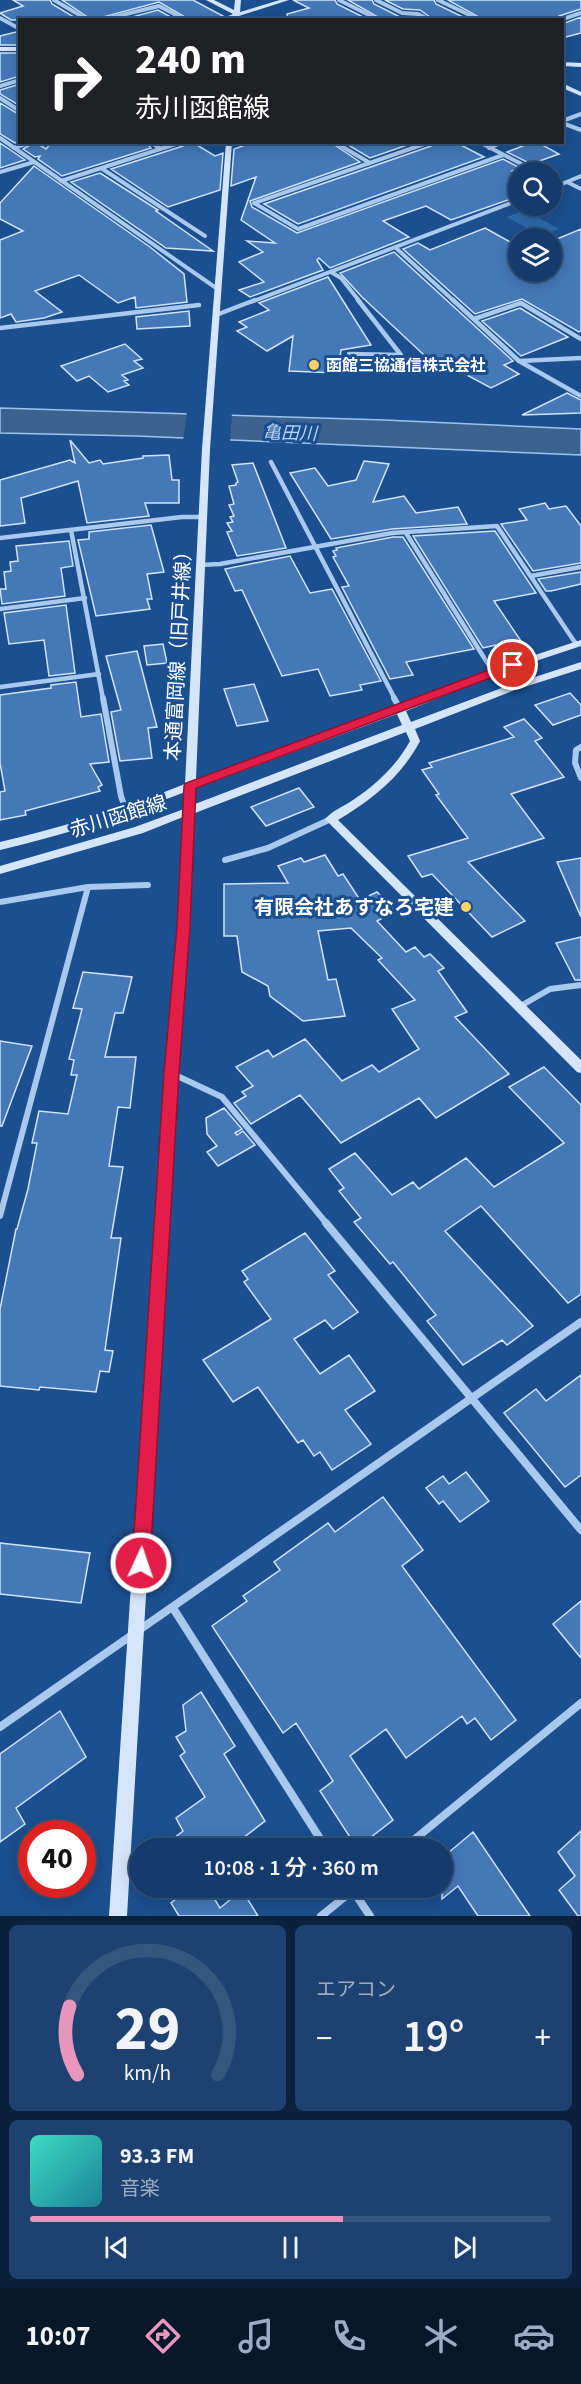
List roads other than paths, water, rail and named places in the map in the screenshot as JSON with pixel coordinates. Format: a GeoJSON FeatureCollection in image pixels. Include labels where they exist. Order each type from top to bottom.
{"type":"FeatureCollection","features":[{"type":"Feature","properties":{"kind":"street"},"geometry":{"type":"LineString","coordinates":[[54,0],[85,18]]}},
{"type":"Feature","properties":{"kind":"street"},"geometry":{"type":"LineString","coordinates":[[208,0],[237,17],[286,0]]}},
{"type":"Feature","properties":{"kind":"street"},"geometry":{"type":"LineString","coordinates":[[237,17],[238,0]]}},
{"type":"Feature","properties":{"kind":"street"},"geometry":{"type":"LineString","coordinates":[[339,0],[375,18]]}},
{"type":"Feature","properties":{"kind":"street"},"geometry":{"type":"LineString","coordinates":[[376,0],[402,13],[418,14],[426,18]]}},
{"type":"Feature","properties":{"kind":"street"},"geometry":{"type":"LineString","coordinates":[[438,0],[476,18]]}},
{"type":"Feature","properties":{"kind":"street"},"geometry":{"type":"LineString","coordinates":[[109,18],[159,6],[182,18]]}},
{"type":"Feature","properties":{"kind":"street"},"geometry":{"type":"LineString","coordinates":[[564,19],[581,13]]}},
{"type":"Feature","properties":{"kind":"street"},"geometry":{"type":"LineString","coordinates":[[0,18],[18,28]]}},
{"type":"Feature","properties":{"kind":"street"},"geometry":{"type":"LineString","coordinates":[[0,49],[18,49]]}},
{"type":"Feature","properties":{"kind":"street"},"geometry":{"type":"LineString","coordinates":[[564,64],[581,65]]}},
{"type":"Feature","properties":{"kind":"street"},"geometry":{"type":"LineString","coordinates":[[0,86],[18,81]]}},
{"type":"Feature","properties":{"kind":"street"},"geometry":{"type":"LineString","coordinates":[[564,87],[581,94]]}},
{"type":"Feature","properties":{"kind":"street"},"geometry":{"type":"LineString","coordinates":[[0,98],[18,110]]}},
{"type":"Feature","properties":{"kind":"street"},"geometry":{"type":"LineString","coordinates":[[564,121],[581,114]]}},
{"type":"Feature","properties":{"kind":"street"},"geometry":{"type":"LineString","coordinates":[[564,123],[581,130]]}},
{"type":"Feature","properties":{"kind":"street"},"geometry":{"type":"LineString","coordinates":[[0,138],[219,291]]}},
{"type":"Feature","properties":{"kind":"street"},"geometry":{"type":"LineString","coordinates":[[14,148],[25,144]]}},
{"type":"Feature","properties":{"kind":"street"},"geometry":{"type":"LineString","coordinates":[[153,144],[160,149]]}},
{"type":"Feature","properties":{"kind":"street"},"geometry":{"type":"LineString","coordinates":[[61,181],[176,144]]}},
{"type":"Feature","properties":{"kind":"street","name":"本通富岡線（旧戸井線）"},"geometry":{"type":"LineString","coordinates":[[118,1916],[171,1073],[184,926],[186,848],[190,812],[205,517],[206,449],[229,144]]}},
{"type":"Feature","properties":{"kind":"street"},"geometry":{"type":"LineString","coordinates":[[337,144],[370,163]]}},
{"type":"Feature","properties":{"kind":"street"},"geometry":{"type":"LineString","coordinates":[[425,144],[254,203],[298,229],[503,155]]}},
{"type":"Feature","properties":{"kind":"street"},"geometry":{"type":"LineString","coordinates":[[482,144],[517,162]]}},
{"type":"Feature","properties":{"kind":"street"},"geometry":{"type":"LineString","coordinates":[[489,148],[498,144]]}},
{"type":"Feature","properties":{"kind":"street"},"geometry":{"type":"LineString","coordinates":[[0,172],[34,162]]}},
{"type":"Feature","properties":{"kind":"street"},"geometry":{"type":"LineString","coordinates":[[100,168],[205,236]]}},
{"type":"Feature","properties":{"kind":"street"},"geometry":{"type":"LineString","coordinates":[[562,183],[581,176]]}},
{"type":"Feature","properties":{"kind":"street"},"geometry":{"type":"LineString","coordinates":[[567,182],[581,189]]}},
{"type":"Feature","properties":{"kind":"street"},"geometry":{"type":"LineString","coordinates":[[216,315],[508,204]]}},
{"type":"Feature","properties":{"kind":"street"},"geometry":{"type":"LineString","coordinates":[[396,248],[519,361],[581,396]]}},
{"type":"Feature","properties":{"kind":"street"},"geometry":{"type":"LineString","coordinates":[[331,272],[341,278],[401,356],[349,354]]}},
{"type":"Feature","properties":{"kind":"street"},"geometry":{"type":"LineString","coordinates":[[474,319],[521,303],[581,339]]}},
{"type":"Feature","properties":{"kind":"street"},"geometry":{"type":"LineString","coordinates":[[0,328],[199,305]]}},
{"type":"Feature","properties":{"kind":"street"},"geometry":{"type":"LineString","coordinates":[[519,361],[581,358]]}},
{"type":"Feature","properties":{"kind":"street"},"geometry":{"type":"LineString","coordinates":[[225,860],[268,848],[331,819],[362,801],[399,768],[415,741],[271,462]]}},
{"type":"Feature","properties":{"kind":"street"},"geometry":{"type":"LineString","coordinates":[[0,538],[182,517],[205,517]]}},
{"type":"Feature","properties":{"kind":"street"},"geometry":{"type":"LineString","coordinates":[[201,565],[220,564],[316,546],[406,533],[497,526],[578,644]]}},
{"type":"Feature","properties":{"kind":"street"},"geometry":{"type":"LineString","coordinates":[[71,530],[121,796],[126,811]]}},
{"type":"Feature","properties":{"kind":"street"},"geometry":{"type":"LineString","coordinates":[[406,533],[493,672]]}},
{"type":"Feature","properties":{"kind":"street"},"geometry":{"type":"LineString","coordinates":[[531,576],[581,567]]}},
{"type":"Feature","properties":{"kind":"street"},"geometry":{"type":"LineString","coordinates":[[0,609],[85,598]]}},
{"type":"Feature","properties":{"kind":"street","name":"赤川函館線"},"geometry":{"type":"LineString","coordinates":[[0,846],[51,834],[126,811],[493,672],[578,644]]}},
{"type":"Feature","properties":{"kind":"street","name":"赤川函館線"},"geometry":{"type":"LineString","coordinates":[[0,870],[139,830],[190,812],[511,688],[581,664]]}},
{"type":"Feature","properties":{"kind":"street"},"geometry":{"type":"LineString","coordinates":[[0,687],[99,674]]}},
{"type":"Feature","properties":{"kind":"street"},"geometry":{"type":"LineString","coordinates":[[581,747],[576,750],[575,763],[581,778]]}},
{"type":"Feature","properties":{"kind":"street"},"geometry":{"type":"LineString","coordinates":[[331,819],[581,1068]]}},
{"type":"Feature","properties":{"kind":"street"},"geometry":{"type":"LineString","coordinates":[[0,902],[88,886],[148,885]]}},
{"type":"Feature","properties":{"kind":"street"},"geometry":{"type":"LineString","coordinates":[[0,1216],[88,886]]}},
{"type":"Feature","properties":{"kind":"street"},"geometry":{"type":"LineString","coordinates":[[519,1007],[549,989],[581,985]]}},
{"type":"Feature","properties":{"kind":"street"},"geometry":{"type":"LineString","coordinates":[[171,1073],[222,1097],[581,1530]]}},
{"type":"Feature","properties":{"kind":"street"},"geometry":{"type":"LineString","coordinates":[[0,1727],[581,1322]]}},
{"type":"Feature","properties":{"kind":"street"},"geometry":{"type":"LineString","coordinates":[[172,1608],[320,1838]]}},
{"type":"Feature","properties":{"kind":"street"},"geometry":{"type":"LineString","coordinates":[[416,1838],[581,1703]]}},
{"type":"Feature","properties":{"kind":"street"},"geometry":{"type":"LineString","coordinates":[[321,1916],[342,1898]]}},
{"type":"Feature","properties":{"kind":"street"},"geometry":{"type":"LineString","coordinates":[[360,1898],[370,1916]]}},
{"type":"Feature","properties":{"kind":"water","name":"亀田川"},"geometry":{"type":"Polygon","coordinates":[[[0,408],[385,420],[581,429],[581,455],[136,436],[0,433],[0,408]]]}},
{"type":"Feature","properties":{"kind":"place","name":"函館三協通信株式会社"},"geometry":{"type":"Point","coordinates":[314,365]}},
{"type":"Feature","properties":{"kind":"place","name":"有限会社あすなろ宅建"},"geometry":{"type":"Point","coordinates":[466,907]}}]}
